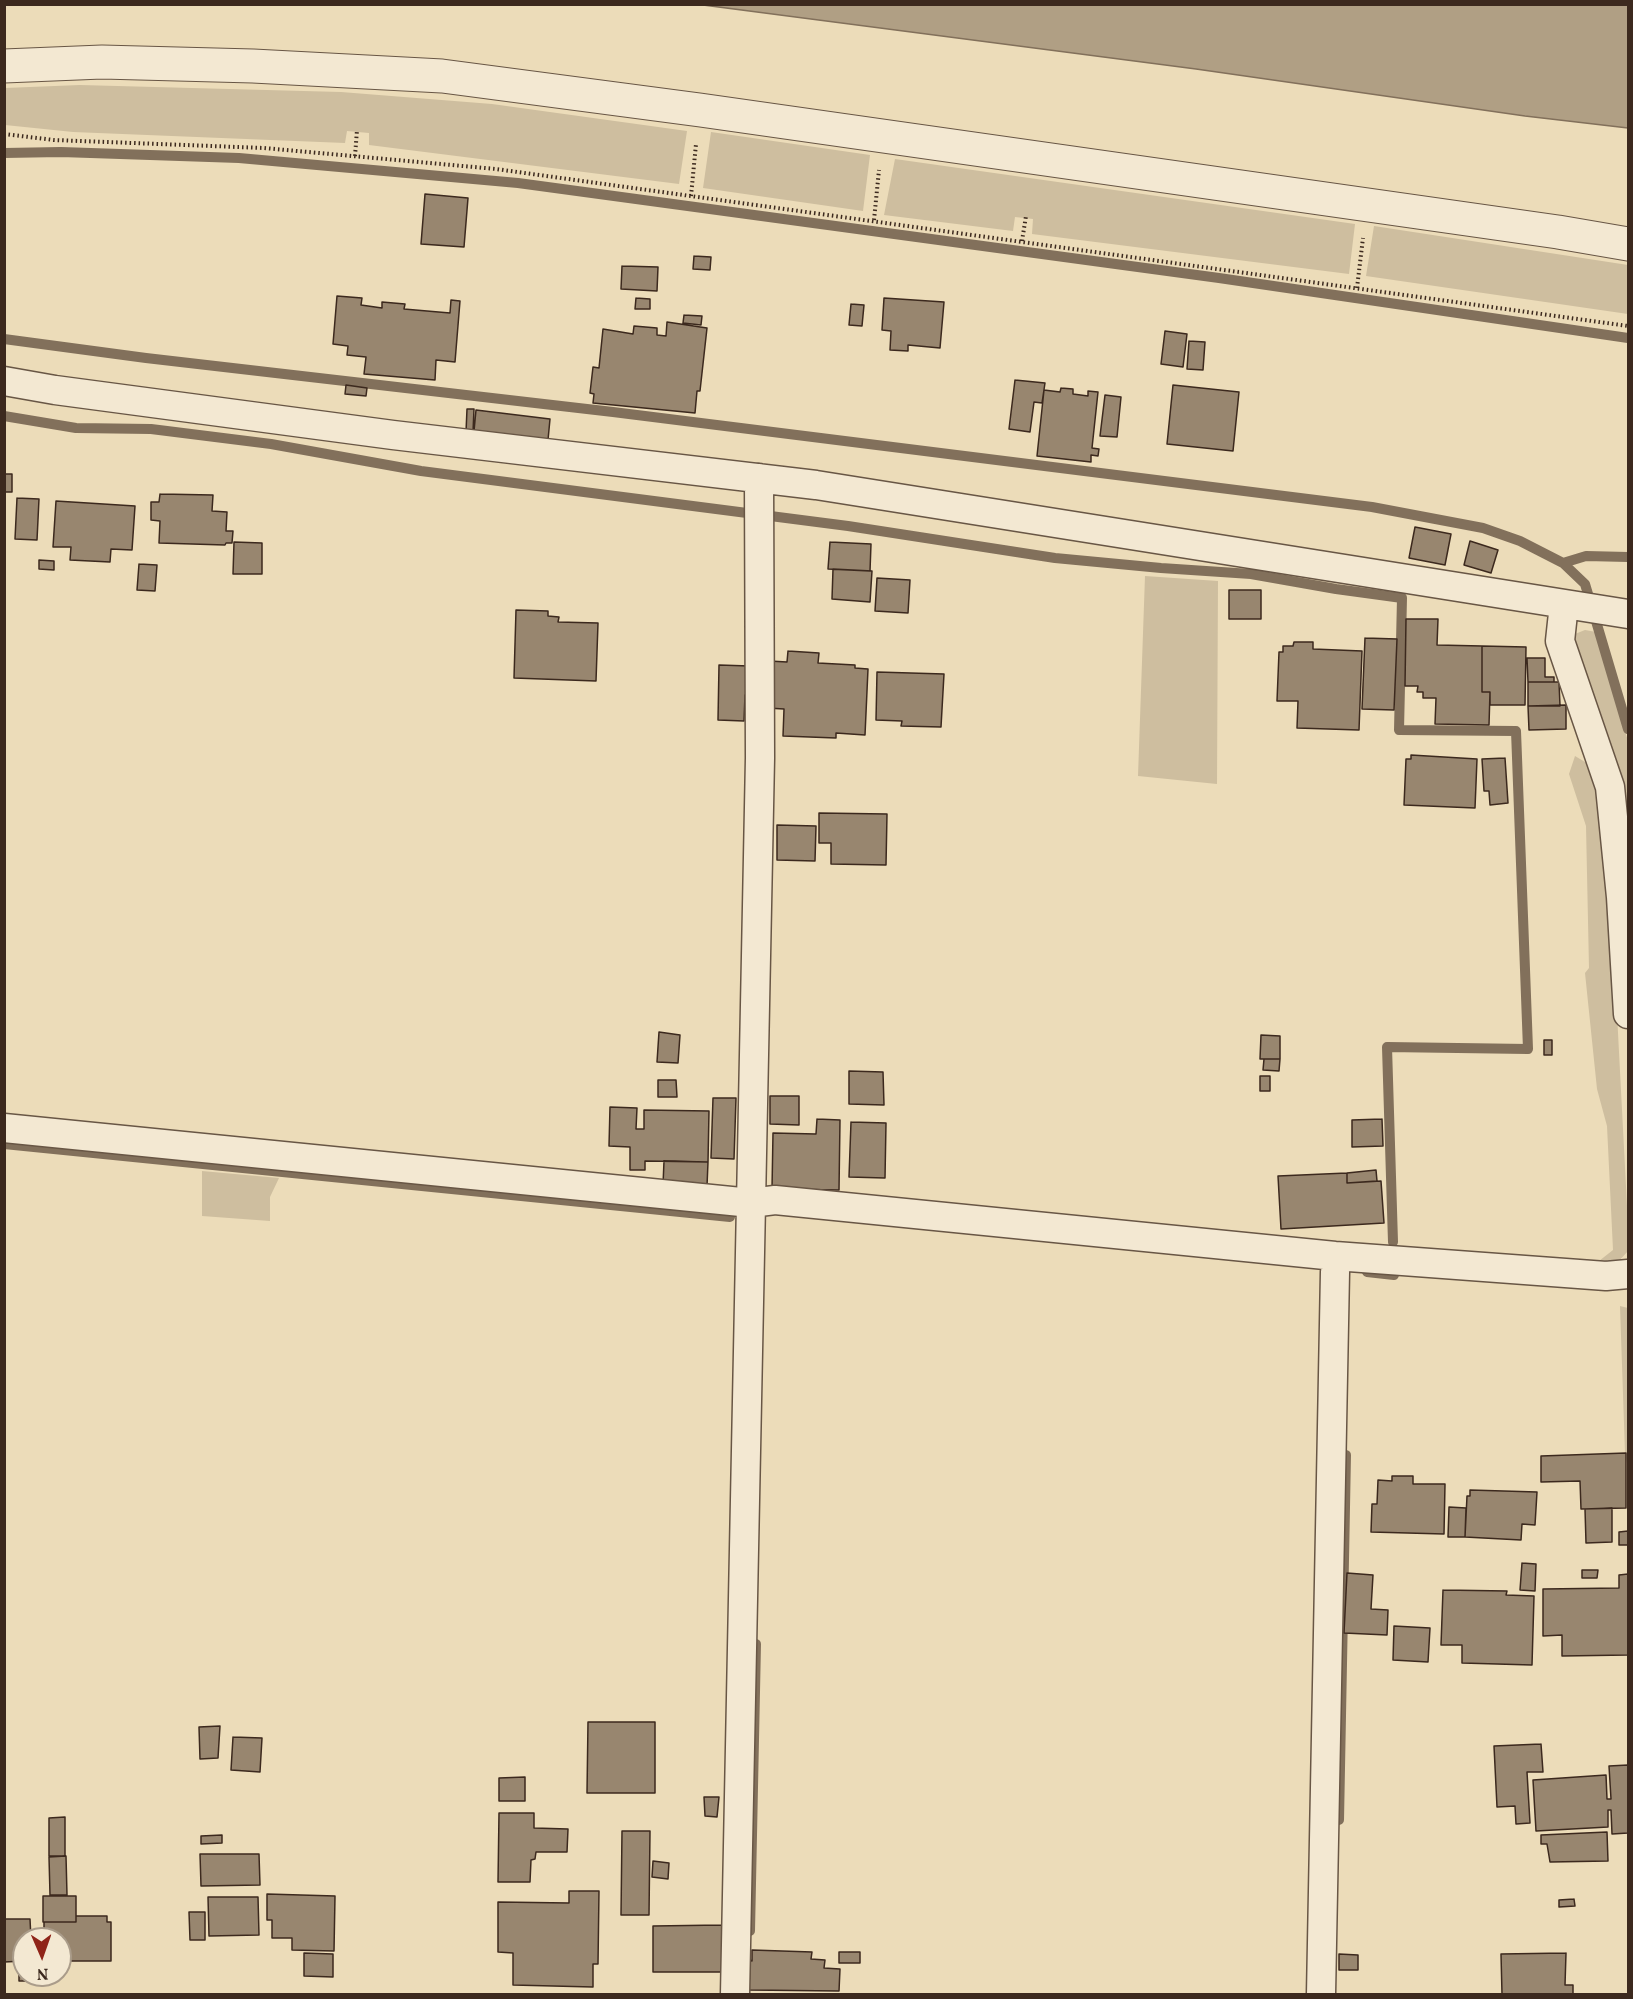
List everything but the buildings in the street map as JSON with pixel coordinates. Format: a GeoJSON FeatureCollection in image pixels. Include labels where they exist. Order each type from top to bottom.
{"type":"FeatureCollection","features":[{"type":"Feature","properties":{"kind":"street"},"geometry":{"type":"LineString","coordinates":[[4,66],[102,62],[253,66],[442,76],[700,110],[1629,244]]}},
{"type":"Feature","properties":{"kind":"street"},"geometry":{"type":"LineString","coordinates":[[4,381],[393,435],[828,487],[1629,614]]}},
{"type":"Feature","properties":{"kind":"street"},"geometry":{"type":"LineString","coordinates":[[735,1995],[760,758],[759,478]]}},
{"type":"Feature","properties":{"kind":"street"},"geometry":{"type":"LineString","coordinates":[[1581,607],[1560,641],[1610,787],[1629,1014]]}},
{"type":"Feature","properties":{"kind":"street"},"geometry":{"type":"LineString","coordinates":[[4,1128],[751,1203],[775,1200],[1335,1256],[1606,1276],[1629,1274]]}},
{"type":"Feature","properties":{"kind":"street"},"geometry":{"type":"LineString","coordinates":[[1322,1995],[1335,1272]]}},
{"type":"Feature","properties":{"kind":"path"},"geometry":{"type":"LineString","coordinates":[[355,156],[357,130]]}},
{"type":"Feature","properties":{"kind":"path"},"geometry":{"type":"LineString","coordinates":[[4,134],[54,140],[264,148],[496,169],[1629,326]]}},
{"type":"Feature","properties":{"kind":"path"},"geometry":{"type":"LineString","coordinates":[[690,196],[696,152]]}},
{"type":"Feature","properties":{"kind":"path"},"geometry":{"type":"LineString","coordinates":[[874,220],[878,182]]}},
{"type":"Feature","properties":{"kind":"path"},"geometry":{"type":"LineString","coordinates":[[1022,241],[1026,216]]}},
{"type":"Feature","properties":{"kind":"path"},"geometry":{"type":"LineString","coordinates":[[1357,288],[1362,245]]}},
{"type":"Feature","properties":{"kind":"shaded area"},"geometry":{"type":"Polygon","coordinates":[[[703,5],[1628,5],[1628,128],[1525,116],[1196,69],[703,5]]]}},
{"type":"Feature","properties":{"kind":"shaded area"},"geometry":{"type":"Polygon","coordinates":[[[80,85],[341,92],[492,104],[687,131],[679,184],[369,145],[369,133],[347,131],[345,143],[73,132],[5,125],[5,88],[80,85]]]}},
{"type":"Feature","properties":{"kind":"shaded area"},"geometry":{"type":"Polygon","coordinates":[[[711,132],[870,155],[863,211],[703,188],[711,132]]]}},
{"type":"Feature","properties":{"kind":"shaded area"},"geometry":{"type":"Polygon","coordinates":[[[895,159],[1355,224],[1349,274],[1032,234],[1033,219],[1015,217],[1013,231],[884,215],[895,159]]]}},
{"type":"Feature","properties":{"kind":"shaded area"},"geometry":{"type":"Polygon","coordinates":[[[1374,226],[1628,265],[1628,314],[1366,276],[1374,226]]]}},
{"type":"Feature","properties":{"kind":"shaded area"},"geometry":{"type":"Polygon","coordinates":[[[1145,576],[1218,581],[1217,784],[1138,776],[1145,576]]]}},
{"type":"Feature","properties":{"kind":"shaded area"},"geometry":{"type":"Polygon","coordinates":[[[1585,630],[1596,632],[1628,741],[1628,895],[1568,643],[1575,634],[1585,630]]]}},
{"type":"Feature","properties":{"kind":"shaded area"},"geometry":{"type":"Polygon","coordinates":[[[1575,756],[1590,765],[1596,774],[1614,956],[1628,1225],[1628,1251],[1617,1263],[1599,1261],[1613,1250],[1607,1126],[1597,1089],[1585,973],[1589,968],[1586,826],[1569,774],[1575,756]]]}},
{"type":"Feature","properties":{"kind":"shaded area"},"geometry":{"type":"Polygon","coordinates":[[[202,1171],[279,1178],[270,1197],[270,1221],[202,1216],[202,1171]]]}},
{"type":"Feature","properties":{"kind":"shaded area"},"geometry":{"type":"Polygon","coordinates":[[[1620,1306],[1628,1308],[1628,1468],[1625,1453],[1620,1306]]]}},
{"type":"Feature","properties":{"kind":"waterway"},"geometry":{"type":"LineString","coordinates":[[4,153],[61,152],[239,158],[518,183],[1219,278],[1628,338]]}},
{"type":"Feature","properties":{"kind":"waterway"},"geometry":{"type":"LineString","coordinates":[[4,339],[1372,507],[1483,528],[1520,541],[1563,563],[1585,584],[1628,729]]}},
{"type":"Feature","properties":{"kind":"waterway"},"geometry":{"type":"LineString","coordinates":[[4,416],[76,428],[151,429],[271,444],[421,471],[848,526],[1055,558],[1251,574],[1402,598],[1399,730],[1516,731],[1528,1049],[1387,1047],[1393,1242]]}},
{"type":"Feature","properties":{"kind":"waterway"},"geometry":{"type":"LineString","coordinates":[[1563,563],[1586,556],[1628,557]]}},
{"type":"Feature","properties":{"kind":"waterway"},"geometry":{"type":"LineString","coordinates":[[4,1144],[730,1217]]}},
{"type":"Feature","properties":{"kind":"waterway"},"geometry":{"type":"LineString","coordinates":[[1367,1272],[1394,1275],[1394,1272]]}},
{"type":"Feature","properties":{"kind":"waterway"},"geometry":{"type":"LineString","coordinates":[[1339,1820],[1346,1455]]}},
{"type":"Feature","properties":{"kind":"waterway"},"geometry":{"type":"LineString","coordinates":[[750,1931],[756,1644]]}}]}
